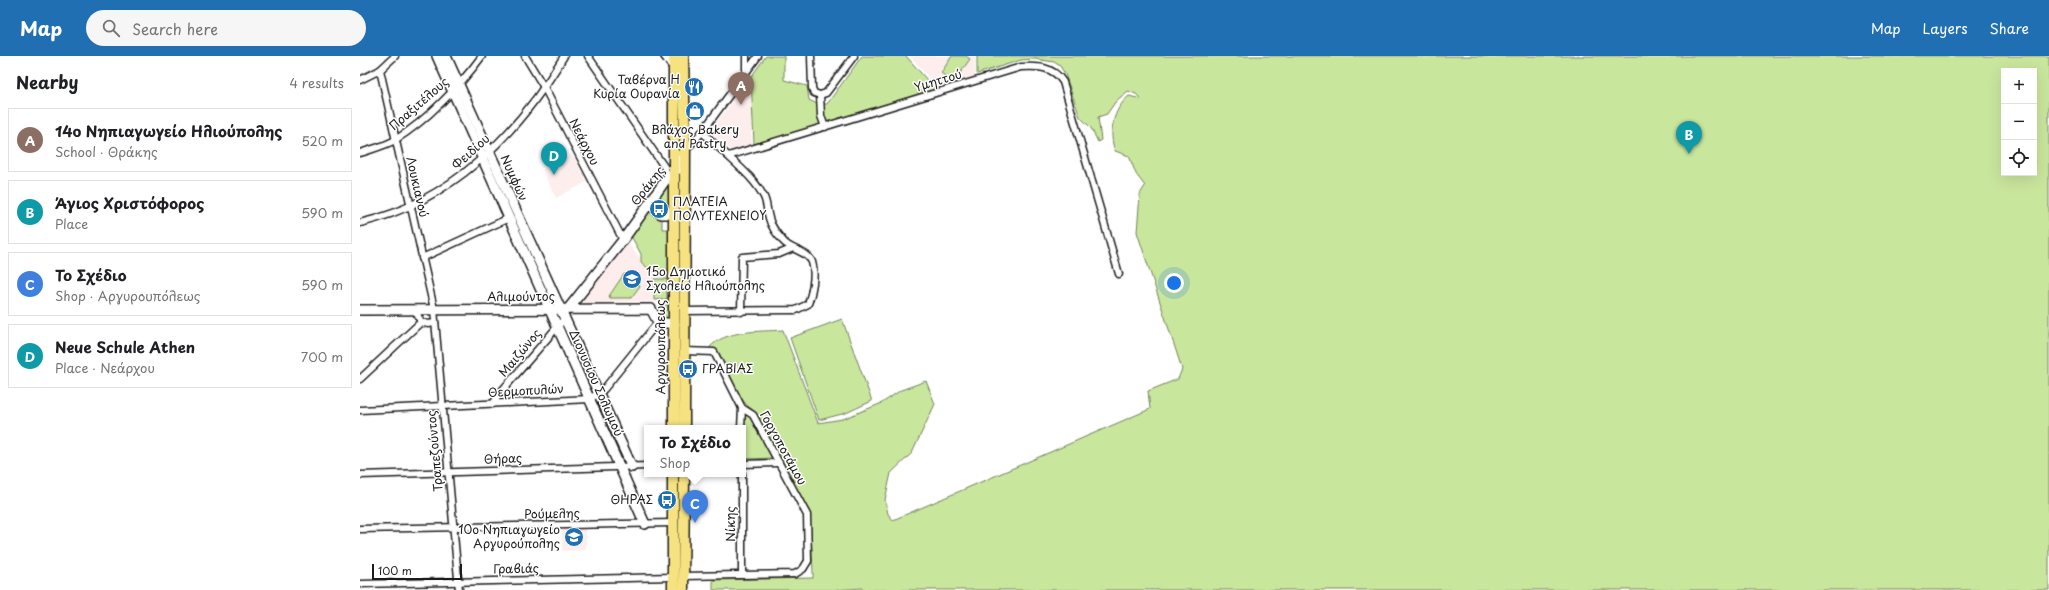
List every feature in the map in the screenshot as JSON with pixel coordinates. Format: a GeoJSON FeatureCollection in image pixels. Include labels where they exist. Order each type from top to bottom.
{"type":"FeatureCollection","features":[{"type":"Feature","properties":{"kind":"main road","name":"Αργυρουπόλεως"},"geometry":{"type":"LineString","coordinates":[[674,56],[676,171],[674,425]]}},
{"type":"Feature","properties":{"kind":"main road","name":"Αργυρουπόλεως"},"geometry":{"type":"LineString","coordinates":[[683,56],[685,151],[684,425]]}},
{"type":"Feature","properties":{"kind":"main road"},"geometry":{"type":"LineString","coordinates":[[674,477],[673,523],[678,576],[683,590]]}},
{"type":"Feature","properties":{"kind":"main road"},"geometry":{"type":"LineString","coordinates":[[673,590],[678,576],[684,477]]}},
{"type":"Feature","properties":{"kind":"street"},"geometry":{"type":"LineString","coordinates":[[360,80],[380,70],[395,56]]}},
{"type":"Feature","properties":{"kind":"street","name":"Νυμφών"},"geometry":{"type":"LineString","coordinates":[[437,56],[456,88],[489,151],[564,309]]}},
{"type":"Feature","properties":{"kind":"street","name":"Νυμφών"},"geometry":{"type":"LineString","coordinates":[[446,56],[456,88],[482,158],[550,309]]}},
{"type":"Feature","properties":{"kind":"street","name":"Πραξιτέλους"},"geometry":{"type":"LineString","coordinates":[[360,153],[396,140],[456,88],[482,56]]}},
{"type":"Feature","properties":{"kind":"street","name":"Νεάρχου"},"geometry":{"type":"LineString","coordinates":[[525,56],[544,89],[623,240]]}},
{"type":"Feature","properties":{"kind":"street","name":"Φειδίου"},"geometry":{"type":"LineString","coordinates":[[360,223],[411,207],[446,187],[482,158],[516,124],[544,89],[564,56]]}},
{"type":"Feature","properties":{"kind":"street"},"geometry":{"type":"LineString","coordinates":[[588,56],[665,168],[667,176],[665,181]]}},
{"type":"Feature","properties":{"kind":"street"},"geometry":{"type":"LineString","coordinates":[[664,56],[674,69]]}},
{"type":"Feature","properties":{"kind":"street"},"geometry":{"type":"LineString","coordinates":[[746,56],[746,72]]}},
{"type":"Feature","properties":{"kind":"street","name":"Θράκης"},"geometry":{"type":"LineString","coordinates":[[564,309],[623,240],[665,181],[676,171],[685,151],[702,132],[758,56]]}},
{"type":"Feature","properties":{"kind":"street"},"geometry":{"type":"LineString","coordinates":[[811,56],[812,88],[814,92],[820,95],[826,93],[854,56]]}},
{"type":"Feature","properties":{"kind":"street","name":"Υμηττού"},"geometry":{"type":"LineString","coordinates":[[728,156],[1021,67],[1044,68],[1054,72],[1063,82],[1119,274]]}},
{"type":"Feature","properties":{"kind":"street","name":"Λουκιανού"},"geometry":{"type":"LineString","coordinates":[[380,70],[434,310]]}},
{"type":"Feature","properties":{"kind":"street"},"geometry":{"type":"LineString","coordinates":[[820,95],[821,116],[825,127]]}},
{"type":"Feature","properties":{"kind":"street"},"geometry":{"type":"LineString","coordinates":[[684,311],[741,312],[796,310],[808,304],[813,281],[812,261],[806,255],[791,249],[784,243],[773,227],[765,198],[749,176],[702,132]]}},
{"type":"Feature","properties":{"kind":"street"},"geometry":{"type":"LineString","coordinates":[[665,168],[681,173],[684,180]]}},
{"type":"Feature","properties":{"kind":"street"},"geometry":{"type":"LineString","coordinates":[[652,198],[654,208],[661,214],[670,214],[675,206]]}},
{"type":"Feature","properties":{"kind":"street"},"geometry":{"type":"LineString","coordinates":[[422,258],[509,218]]}},
{"type":"Feature","properties":{"kind":"street"},"geometry":{"type":"LineString","coordinates":[[741,312],[742,257],[779,254],[791,249]]}},
{"type":"Feature","properties":{"kind":"street","name":"Διονυσίου Σολωμού"},"geometry":{"type":"LineString","coordinates":[[550,309],[645,524]]}},
{"type":"Feature","properties":{"kind":"street","name":"Διονυσίου Σολωμού"},"geometry":{"type":"LineString","coordinates":[[564,309],[565,318],[632,467]]}},
{"type":"Feature","properties":{"kind":"street","name":"Αλιμούντος"},"geometry":{"type":"LineString","coordinates":[[360,310],[651,309],[658,322]]}},
{"type":"Feature","properties":{"kind":"street"},"geometry":{"type":"LineString","coordinates":[[415,310],[421,322],[435,324]]}},
{"type":"Feature","properties":{"kind":"street","name":"Τραπεζούντος"},"geometry":{"type":"LineString","coordinates":[[434,310],[459,590]]}},
{"type":"Feature","properties":{"kind":"street","name":"Μαιζώνος"},"geometry":{"type":"LineString","coordinates":[[493,404],[500,393],[565,318]]}},
{"type":"Feature","properties":{"kind":"street"},"geometry":{"type":"LineString","coordinates":[[360,379],[421,322]]}},
{"type":"Feature","properties":{"kind":"street"},"geometry":{"type":"LineString","coordinates":[[590,399],[599,393],[658,322],[675,324]]}},
{"type":"Feature","properties":{"kind":"street","name":"Γοργοποτάμου"},"geometry":{"type":"LineString","coordinates":[[684,351],[714,352],[742,408],[753,415],[807,515],[808,561],[803,569]]}},
{"type":"Feature","properties":{"kind":"street","name":"Θερμοπυλών"},"geometry":{"type":"LineString","coordinates":[[360,410],[590,399]]}},
{"type":"Feature","properties":{"kind":"street"},"geometry":{"type":"LineString","coordinates":[[741,425],[742,408]]}},
{"type":"Feature","properties":{"kind":"street"},"geometry":{"type":"LineString","coordinates":[[746,464],[779,463]]}},
{"type":"Feature","properties":{"kind":"street","name":"Θήρας"},"geometry":{"type":"LineString","coordinates":[[360,475],[644,466]]}},
{"type":"Feature","properties":{"kind":"street","name":"Νίκης"},"geometry":{"type":"LineString","coordinates":[[742,477],[742,574]]}},
{"type":"Feature","properties":{"kind":"street","name":"Ρούμελης"},"geometry":{"type":"LineString","coordinates":[[360,529],[673,523]]}},
{"type":"Feature","properties":{"kind":"street","name":"Γραβιάς"},"geometry":{"type":"LineString","coordinates":[[360,584],[742,574],[795,574],[803,569]]}},
{"type":"Feature","properties":{"kind":"shaded area"},"geometry":{"type":"Polygon","coordinates":[[[910,56],[975,56],[975,77],[937,88],[910,56]]]}},
{"type":"Feature","properties":{"kind":"shaded area"},"geometry":{"type":"Polygon","coordinates":[[[750,78],[752,144],[730,150],[710,131],[750,78]]]}},
{"type":"Feature","properties":{"kind":"shaded area"},"geometry":{"type":"Polygon","coordinates":[[[572,154],[587,182],[556,198],[542,170],[572,154]]]}},
{"type":"Feature","properties":{"kind":"shaded area","name":"15ο Δημοτικό Σχολείο Ηλιούπολης"},"geometry":{"type":"Polygon","coordinates":[[[628,244],[651,271],[668,270],[669,302],[584,303],[581,299],[586,291],[590,291],[590,287],[618,250],[621,253],[628,244]]]}},
{"type":"Feature","properties":{"kind":"shaded area","name":"10ο Νηπιαγωγείο Αργυρούπολης"},"geometry":{"type":"Polygon","coordinates":[[[586,529],[586,550],[562,551],[562,530],[586,529]]]}},
{"type":"Feature","properties":{"kind":"green space"},"geometry":{"type":"Polygon","coordinates":[[[766,56],[784,56],[784,80],[807,86],[809,100],[817,104],[827,104],[862,56],[906,56],[935,89],[754,144],[751,77],[766,56]]]}},
{"type":"Feature","properties":{"kind":"green space"},"geometry":{"type":"Polygon","coordinates":[[[952,56],[966,56],[970,59],[954,82],[941,73],[952,56]]]}},
{"type":"Feature","properties":{"kind":"green space"},"geometry":{"type":"Polygon","coordinates":[[[977,56],[2049,56],[2049,590],[862,590],[862,588],[836,590],[713,590],[713,580],[813,578],[810,513],[754,411],[747,405],[737,391],[717,350],[709,348],[724,337],[734,334],[783,330],[818,423],[843,419],[882,403],[901,390],[926,381],[935,404],[912,453],[891,473],[885,500],[888,514],[893,520],[1150,409],[1148,391],[1178,379],[1182,369],[1137,232],[1140,194],[1145,186],[1136,174],[1129,156],[1115,151],[1112,137],[1113,122],[1124,101],[1129,96],[1141,99],[1136,94],[1128,91],[1116,101],[1107,114],[1098,117],[1101,140],[1098,142],[1091,128],[1080,117],[1065,74],[1060,66],[1054,62],[1035,59],[1021,60],[977,74],[977,56]]]}},
{"type":"Feature","properties":{"kind":"green space"},"geometry":{"type":"Polygon","coordinates":[[[667,185],[670,185],[669,208],[661,209],[657,206],[657,198],[667,185]]]}},
{"type":"Feature","properties":{"kind":"green space"},"geometry":{"type":"Polygon","coordinates":[[[678,208],[680,208],[680,388],[678,388],[678,208]]]}},
{"type":"Feature","properties":{"kind":"green space"},"geometry":{"type":"Polygon","coordinates":[[[650,210],[662,218],[662,229],[669,229],[670,270],[651,271],[641,262],[641,254],[630,234],[650,210]]]}},
{"type":"Feature","properties":{"kind":"green space"},"geometry":{"type":"Polygon","coordinates":[[[624,274],[640,286],[631,298],[610,298],[609,296],[624,274]]]}},
{"type":"Feature","properties":{"kind":"green space"},"geometry":{"type":"Polygon","coordinates":[[[654,279],[667,279],[667,299],[654,300],[654,279]]]}},
{"type":"Feature","properties":{"kind":"green space"},"geometry":{"type":"Polygon","coordinates":[[[670,303],[670,320],[659,318],[657,308],[670,303]]]}},
{"type":"Feature","properties":{"kind":"green space"},"geometry":{"type":"Polygon","coordinates":[[[842,319],[872,401],[846,413],[819,420],[790,338],[842,319]]]}},
{"type":"Feature","properties":{"kind":"green space"},"geometry":{"type":"Polygon","coordinates":[[[749,415],[775,458],[746,459],[746,425],[744,425],[744,416],[749,415]]]}},
{"type":"Feature","properties":{"kind":"place","name":"Ταβέρνα Η Κυρία Ουρανία"},"geometry":{"type":"Point","coordinates":[694,87]}},
{"type":"Feature","properties":{"kind":"place","name":"14ο Νηπιαγωγείο Ηλιούπολης"},"geometry":{"type":"Point","coordinates":[741,105]}},
{"type":"Feature","properties":{"kind":"place","name":"Βλάχος Bakery and Pastry"},"geometry":{"type":"Point","coordinates":[695,111]}},
{"type":"Feature","properties":{"kind":"place","name":"Άγιος Χριστόφορος"},"geometry":{"type":"Point","coordinates":[1689,154]}},
{"type":"Feature","properties":{"kind":"place","name":"Neue Schule Athen"},"geometry":{"type":"Point","coordinates":[554,175]}},
{"type":"Feature","properties":{"kind":"place","name":"ΠΛΑΤΕΙΑ ΠΟΛΥΤΕΧΝΕΙΟΥ"},"geometry":{"type":"Point","coordinates":[659,209]}},
{"type":"Feature","properties":{"kind":"place","name":"15ο Δημοτικό Σχολείο Ηλιούπολης"},"geometry":{"type":"Point","coordinates":[632,279]}},
{"type":"Feature","properties":{"kind":"place","name":"ΓΡΑΒΙΑΣ"},"geometry":{"type":"Point","coordinates":[688,369]}},
{"type":"Feature","properties":{"kind":"place","name":"ΘΗΡΑΣ"},"geometry":{"type":"Point","coordinates":[667,500]}},
{"type":"Feature","properties":{"kind":"place","name":"Το Σχέδιο"},"geometry":{"type":"Point","coordinates":[695,523]}},
{"type":"Feature","properties":{"kind":"place","name":"10ο Νηπιαγωγείο Αργυρούπολης"},"geometry":{"type":"Point","coordinates":[574,537]}}]}
